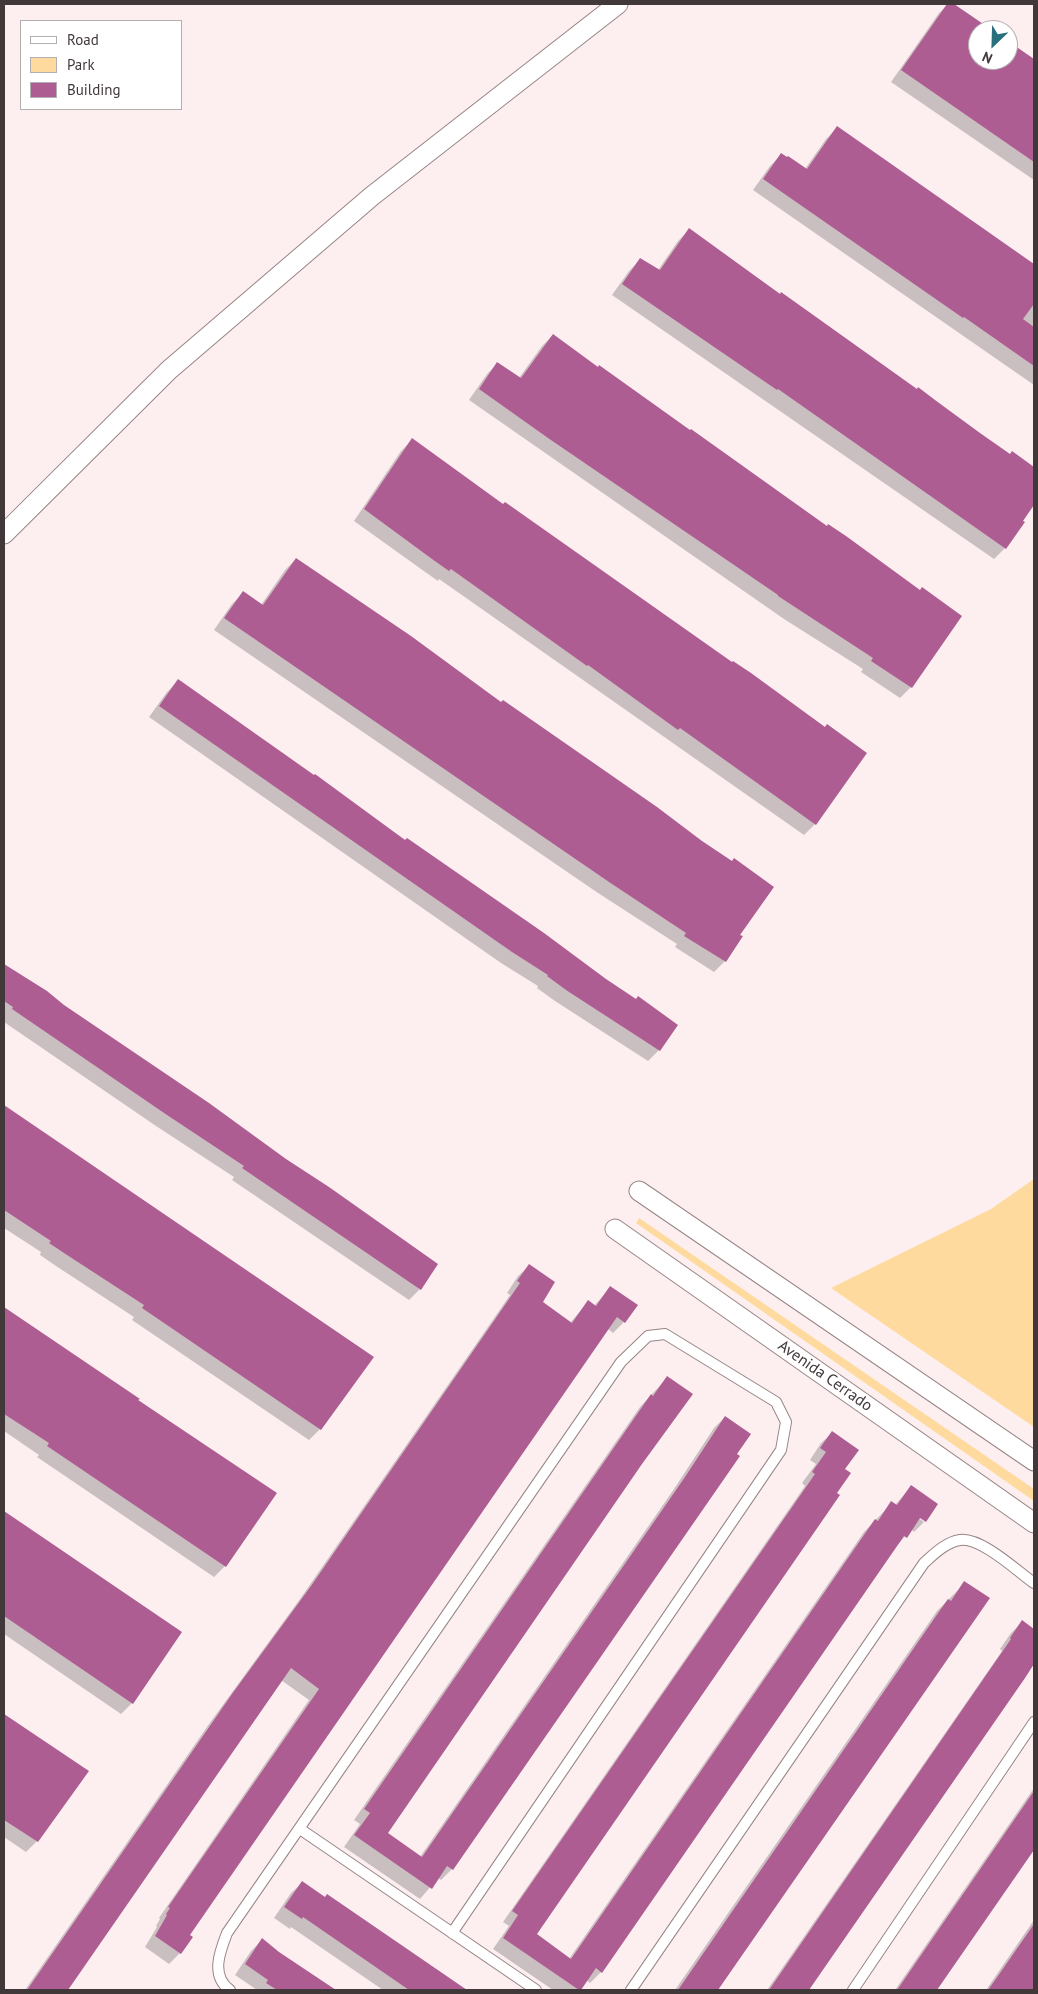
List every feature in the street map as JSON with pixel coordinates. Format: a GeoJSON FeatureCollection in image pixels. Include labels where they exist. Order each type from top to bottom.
{"type":"FeatureCollection","features":[{"type":"Feature","properties":{"kind":"street"},"geometry":{"type":"LineString","coordinates":[[4,534],[169,370],[372,196],[618,4]]}},
{"type":"Feature","properties":{"kind":"street"},"geometry":{"type":"LineString","coordinates":[[640,1191],[1034,1461]]}},
{"type":"Feature","properties":{"kind":"street","name":"Avenida Cerrado"},"geometry":{"type":"LineString","coordinates":[[615,1229],[1034,1523]]}},
{"type":"Feature","properties":{"kind":"lane"},"geometry":{"type":"LineString","coordinates":[[230,1990],[223,1985],[218,1971],[219,1953],[227,1933],[621,1362],[648,1336],[665,1334],[776,1402],[786,1422],[781,1450],[452,1932]]}},
{"type":"Feature","properties":{"kind":"lane"},"geometry":{"type":"LineString","coordinates":[[631,1990],[924,1563],[942,1547],[960,1540],[978,1543],[1034,1583]]}},
{"type":"Feature","properties":{"kind":"lane"},"geometry":{"type":"LineString","coordinates":[[852,1990],[1034,1722]]}},
{"type":"Feature","properties":{"kind":"lane"},"geometry":{"type":"LineString","coordinates":[[300,1829],[536,1990]]}},
{"type":"Feature","properties":{"kind":"green space"},"geometry":{"type":"Polygon","coordinates":[[[1034,1179],[1034,1427],[831,1288],[991,1209],[1034,1179]]]}},
{"type":"Feature","properties":{"kind":"green space"},"geometry":{"type":"Polygon","coordinates":[[[639,1218],[1034,1489],[1034,1501],[636,1223],[639,1218]]]}},
{"type":"Feature","properties":{"kind":"building"},"geometry":{"type":"Polygon","coordinates":[[[947,4],[954,4],[977,20],[968,20],[968,70],[1018,70],[1018,48],[1034,59],[1034,162],[901,70],[947,4]]]}},
{"type":"Feature","properties":{"kind":"building"},"geometry":{"type":"Polygon","coordinates":[[[837,126],[1034,264],[1034,304],[1023,319],[1034,327],[1034,366],[763,179],[781,153],[807,169],[837,126]]]}},
{"type":"Feature","properties":{"kind":"building"},"geometry":{"type":"Polygon","coordinates":[[[689,228],[780,294],[781,292],[917,389],[918,387],[1010,454],[1012,451],[1034,467],[1034,505],[1023,521],[1025,522],[1006,549],[778,389],[622,284],[640,258],[660,270],[689,228]]]}},
{"type":"Feature","properties":{"kind":"building"},"geometry":{"type":"Polygon","coordinates":[[[553,334],[827,526],[828,524],[920,590],[922,587],[962,616],[912,688],[871,661],[873,658],[778,596],[479,389],[497,362],[521,378],[553,334]]]}},
{"type":"Feature","properties":{"kind":"building"},"geometry":{"type":"Polygon","coordinates":[[[412,438],[503,504],[505,502],[732,662],[751,673],[825,727],[827,724],[867,753],[816,825],[451,569],[449,571],[364,509],[412,438]]]}},
{"type":"Feature","properties":{"kind":"building"},"geometry":{"type":"Polygon","coordinates":[[[296,558],[411,636],[501,702],[503,700],[657,807],[702,841],[732,861],[734,858],[774,887],[740,935],[743,936],[726,962],[684,936],[686,933],[224,618],[243,591],[263,605],[296,558]]]}},
{"type":"Feature","properties":{"kind":"building"},"geometry":{"type":"Polygon","coordinates":[[[178,679],[315,774],[405,840],[407,838],[544,933],[606,979],[636,999],[638,996],[678,1025],[660,1051],[566,990],[548,975],[512,952],[159,706],[178,679]]]}},
{"type":"Feature","properties":{"kind":"building"},"geometry":{"type":"Polygon","coordinates":[[[4,964],[47,991],[64,1005],[209,1103],[286,1159],[438,1264],[421,1290],[242,1168],[244,1166],[12,1009],[13,1007],[4,1001],[4,964]]]}},
{"type":"Feature","properties":{"kind":"building"},"geometry":{"type":"Polygon","coordinates":[[[4,1105],[374,1357],[321,1430],[142,1308],[144,1305],[49,1243],[51,1241],[4,1210],[4,1105]]]}},
{"type":"Feature","properties":{"kind":"building"},"geometry":{"type":"Polygon","coordinates":[[[529,1264],[555,1282],[543,1302],[572,1323],[588,1300],[596,1306],[610,1286],[638,1305],[625,1323],[617,1317],[190,1935],[193,1937],[181,1954],[155,1936],[167,1915],[170,1908],[168,1907],[319,1689],[291,1668],[68,1990],[27,1990],[232,1694],[311,1586],[520,1283],[517,1281],[529,1264]]]}},
{"type":"Feature","properties":{"kind":"building"},"geometry":{"type":"Polygon","coordinates":[[[4,1307],[277,1493],[226,1567],[47,1446],[49,1443],[4,1414],[4,1307]]]}},
{"type":"Feature","properties":{"kind":"building"},"geometry":{"type":"Polygon","coordinates":[[[667,1376],[693,1394],[642,1464],[388,1833],[422,1857],[685,1477],[725,1416],[751,1434],[737,1454],[740,1456],[453,1870],[447,1866],[432,1889],[354,1835],[370,1813],[364,1809],[651,1394],[653,1396],[667,1376]]]}},
{"type":"Feature","properties":{"kind":"building"},"geometry":{"type":"Polygon","coordinates":[[[832,1431],[859,1450],[845,1469],[851,1473],[837,1493],[840,1495],[537,1934],[571,1959],[875,1519],[878,1521],[891,1501],[897,1505],[911,1485],[938,1504],[926,1522],[920,1518],[907,1538],[904,1536],[602,1973],[596,1968],[581,1990],[579,1990],[503,1938],[518,1915],[512,1911],[815,1474],[812,1472],[826,1452],[820,1448],[832,1431]]]}},
{"type":"Feature","properties":{"kind":"building"},"geometry":{"type":"Polygon","coordinates":[[[4,1511],[182,1632],[133,1704],[4,1616],[4,1511]]]}},
{"type":"Feature","properties":{"kind":"building"},"geometry":{"type":"Polygon","coordinates":[[[964,1581],[990,1598],[718,1990],[678,1990],[936,1616],[948,1599],[951,1601],[964,1581]]]}},
{"type":"Feature","properties":{"kind":"building"},"geometry":{"type":"Polygon","coordinates":[[[1022,1620],[1034,1629],[1034,1664],[1025,1678],[809,1990],[769,1990],[1011,1639],[1022,1620]]]}},
{"type":"Feature","properties":{"kind":"building"},"geometry":{"type":"Polygon","coordinates":[[[4,1714],[89,1771],[38,1842],[4,1820],[4,1714]]]}},
{"type":"Feature","properties":{"kind":"building"},"geometry":{"type":"Polygon","coordinates":[[[1034,1791],[1034,1850],[937,1990],[897,1990],[1034,1791]]]}},
{"type":"Feature","properties":{"kind":"building"},"geometry":{"type":"Polygon","coordinates":[[[302,1881],[325,1897],[327,1894],[467,1990],[409,1990],[303,1917],[302,1919],[284,1907],[302,1881]]]}},
{"type":"Feature","properties":{"kind":"building"},"geometry":{"type":"Polygon","coordinates":[[[1034,1924],[1034,1990],[988,1990],[1000,1973],[1034,1924]]]}},
{"type":"Feature","properties":{"kind":"building"},"geometry":{"type":"Polygon","coordinates":[[[262,1938],[279,1952],[336,1990],[277,1990],[266,1983],[268,1980],[245,1964],[262,1938]]]}}]}
